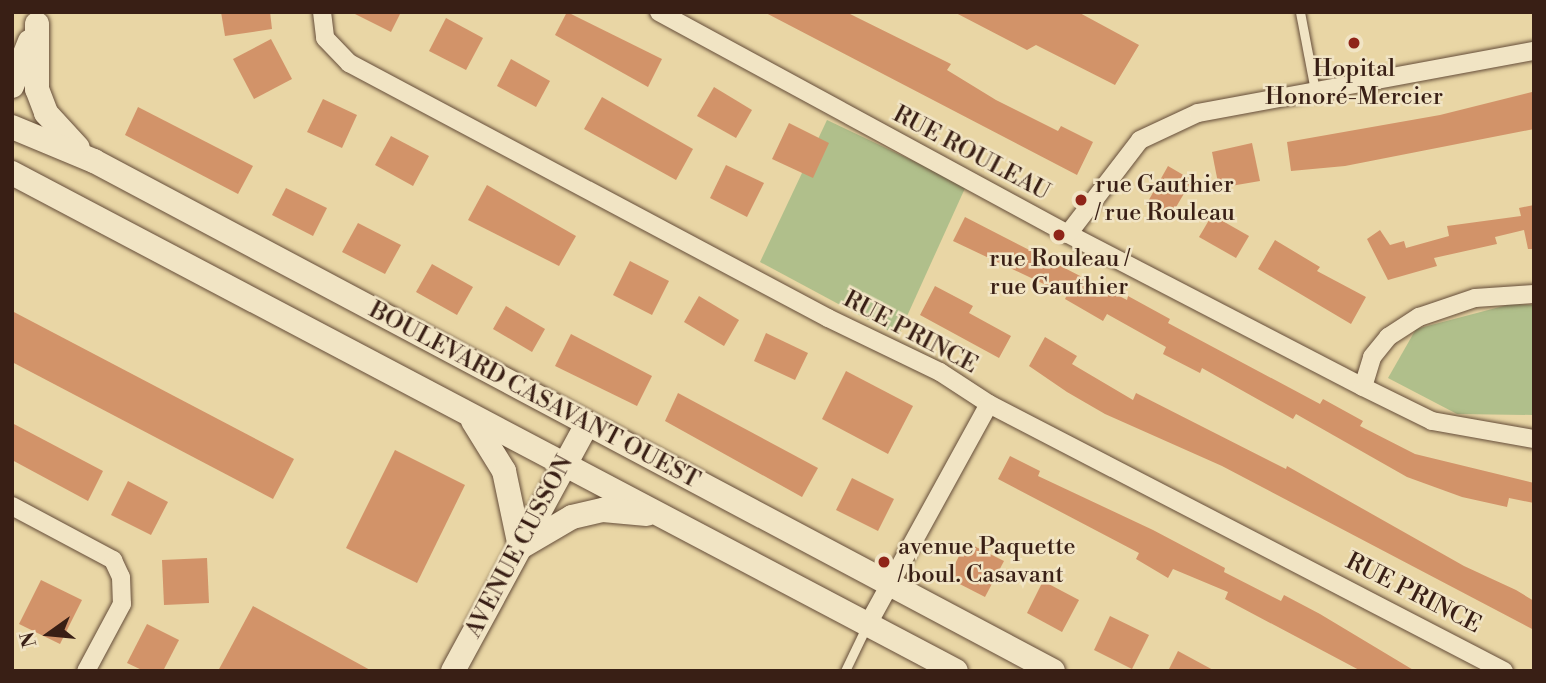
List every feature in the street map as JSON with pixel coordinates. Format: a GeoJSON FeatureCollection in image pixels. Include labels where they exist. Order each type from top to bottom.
{"type":"FeatureCollection","features":[{"type":"Feature","properties":{"kind":"street","name":"RUE PRINCE"},"geometry":{"type":"LineString","coordinates":[[322,12],[325,38],[349,63],[828,318],[940,372],[989,404],[1504,671]]}},
{"type":"Feature","properties":{"kind":"street","name":"RUE ROULEAU"},"geometry":{"type":"LineString","coordinates":[[659,12],[1068,234],[1432,421],[1534,439]]}},
{"type":"Feature","properties":{"kind":"street"},"geometry":{"type":"LineString","coordinates":[[12,42],[39,18]]}},
{"type":"Feature","properties":{"kind":"street"},"geometry":{"type":"LineString","coordinates":[[12,86],[39,18]]}},
{"type":"Feature","properties":{"kind":"street"},"geometry":{"type":"LineString","coordinates":[[39,18],[35,63],[46,113],[62,134],[94,161]]}},
{"type":"Feature","properties":{"kind":"street"},"geometry":{"type":"LineString","coordinates":[[1068,234],[1140,140],[1199,113],[1534,51]]}},
{"type":"Feature","properties":{"kind":"street","name":"BOULEVARD CASAVANT OUEST"},"geometry":{"type":"LineString","coordinates":[[12,127],[94,161],[1053,671]]}},
{"type":"Feature","properties":{"kind":"street","name":"BOULEVARD CASAVANT OUEST"},"geometry":{"type":"LineString","coordinates":[[12,173],[956,671]]}},
{"type":"Feature","properties":{"kind":"street"},"geometry":{"type":"LineString","coordinates":[[1363,387],[1372,357],[1388,337],[1419,317],[1475,298],[1534,294]]}},
{"type":"Feature","properties":{"kind":"street"},"geometry":{"type":"LineString","coordinates":[[868,624],[989,404]]}},
{"type":"Feature","properties":{"kind":"street"},"geometry":{"type":"LineString","coordinates":[[468,415],[504,471],[520,547],[572,517],[603,510],[659,515]]}},
{"type":"Feature","properties":{"kind":"street","name":"AVENUE CUSSON"},"geometry":{"type":"LineString","coordinates":[[453,671],[587,424]]}},
{"type":"Feature","properties":{"kind":"street"},"geometry":{"type":"LineString","coordinates":[[12,506],[113,560],[121,577],[122,604],[86,671]]}},
{"type":"Feature","properties":{"kind":"lane"},"geometry":{"type":"LineString","coordinates":[[1300,12],[1315,92]]}},
{"type":"Feature","properties":{"kind":"lane"},"geometry":{"type":"LineString","coordinates":[[845,671],[868,624]]}},
{"type":"Feature","properties":{"kind":"green space"},"geometry":{"type":"Polygon","coordinates":[[[827,120],[966,186],[898,336],[760,262],[827,120]]]}},
{"type":"Feature","properties":{"kind":"green space"},"geometry":{"type":"Polygon","coordinates":[[[1511,304],[1534,305],[1534,415],[1457,414],[1388,378],[1416,329],[1511,304]]]}},
{"type":"Feature","properties":{"kind":"building"},"geometry":{"type":"Polygon","coordinates":[[[221,12],[270,12],[272,29],[225,36],[221,12]]]}},
{"type":"Feature","properties":{"kind":"building"},"geometry":{"type":"Polygon","coordinates":[[[351,12],[401,12],[391,32],[351,12]]]}},
{"type":"Feature","properties":{"kind":"building"},"geometry":{"type":"Polygon","coordinates":[[[567,12],[662,59],[648,87],[555,35],[567,12]]]}},
{"type":"Feature","properties":{"kind":"building"},"geometry":{"type":"Polygon","coordinates":[[[764,12],[846,12],[951,64],[947,70],[996,100],[1058,131],[1061,126],[1093,142],[1077,175],[764,12]]]}},
{"type":"Feature","properties":{"kind":"building"},"geometry":{"type":"Polygon","coordinates":[[[954,12],[1078,12],[1139,45],[1115,85],[1036,45],[1027,50],[954,12]]]}},
{"type":"Feature","properties":{"kind":"building"},"geometry":{"type":"Polygon","coordinates":[[[446,18],[483,38],[466,70],[429,51],[446,18]]]}},
{"type":"Feature","properties":{"kind":"building"},"geometry":{"type":"Polygon","coordinates":[[[271,39],[292,79],[254,99],[233,59],[271,39]]]}},
{"type":"Feature","properties":{"kind":"building"},"geometry":{"type":"Polygon","coordinates":[[[511,59],[550,81],[536,107],[497,86],[511,59]]]}},
{"type":"Feature","properties":{"kind":"building"},"geometry":{"type":"Polygon","coordinates":[[[714,87],[752,110],[736,138],[697,116],[714,87]]]}},
{"type":"Feature","properties":{"kind":"building"},"geometry":{"type":"Polygon","coordinates":[[[1532,92],[1534,129],[1345,166],[1291,171],[1287,142],[1440,115],[1532,92]]]}},
{"type":"Feature","properties":{"kind":"building"},"geometry":{"type":"Polygon","coordinates":[[[602,97],[693,149],[676,180],[584,129],[602,97]]]}},
{"type":"Feature","properties":{"kind":"building"},"geometry":{"type":"Polygon","coordinates":[[[323,99],[357,115],[342,148],[307,132],[323,99]]]}},
{"type":"Feature","properties":{"kind":"building"},"geometry":{"type":"Polygon","coordinates":[[[138,107],[253,166],[238,194],[125,135],[138,107]]]}},
{"type":"Feature","properties":{"kind":"building"},"geometry":{"type":"Polygon","coordinates":[[[789,123],[829,143],[813,178],[772,159],[789,123]]]}},
{"type":"Feature","properties":{"kind":"building"},"geometry":{"type":"Polygon","coordinates":[[[391,136],[429,156],[413,186],[375,165],[391,136]]]}},
{"type":"Feature","properties":{"kind":"building"},"geometry":{"type":"Polygon","coordinates":[[[1252,143],[1260,181],[1219,188],[1212,152],[1252,143]]]}},
{"type":"Feature","properties":{"kind":"building"},"geometry":{"type":"Polygon","coordinates":[[[726,165],[764,183],[747,217],[710,198],[726,165]]]}},
{"type":"Feature","properties":{"kind":"building"},"geometry":{"type":"Polygon","coordinates":[[[1168,166],[1192,180],[1169,219],[1146,205],[1168,166]]]}},
{"type":"Feature","properties":{"kind":"building"},"geometry":{"type":"Polygon","coordinates":[[[487,185],[576,236],[559,266],[468,220],[487,185]]]}},
{"type":"Feature","properties":{"kind":"building"},"geometry":{"type":"Polygon","coordinates":[[[286,188],[327,208],[313,236],[272,215],[286,188]]]}},
{"type":"Feature","properties":{"kind":"building"},"geometry":{"type":"Polygon","coordinates":[[[1534,205],[1534,249],[1528,249],[1524,230],[1495,237],[1497,244],[1434,258],[1437,266],[1388,280],[1367,239],[1380,230],[1390,245],[1404,241],[1406,248],[1449,236],[1447,226],[1521,216],[1519,208],[1534,205]]]}},
{"type":"Feature","properties":{"kind":"building"},"geometry":{"type":"Polygon","coordinates":[[[1212,215],[1249,236],[1236,258],[1199,237],[1212,215]]]}},
{"type":"Feature","properties":{"kind":"building"},"geometry":{"type":"Polygon","coordinates":[[[965,217],[1127,300],[1128,296],[1170,319],[1168,323],[1320,404],[1323,399],[1363,421],[1360,426],[1415,454],[1534,483],[1534,503],[1509,498],[1507,507],[1462,497],[1407,477],[1296,414],[1293,419],[1202,368],[1200,373],[1163,354],[1166,347],[1107,314],[1103,321],[1065,299],[1067,295],[953,241],[965,217]]]}},
{"type":"Feature","properties":{"kind":"building"},"geometry":{"type":"Polygon","coordinates":[[[358,223],[401,245],[385,274],[342,252],[358,223]]]}},
{"type":"Feature","properties":{"kind":"building"},"geometry":{"type":"Polygon","coordinates":[[[1275,240],[1320,267],[1317,271],[1366,297],[1351,324],[1258,269],[1275,240]]]}},
{"type":"Feature","properties":{"kind":"building"},"geometry":{"type":"Polygon","coordinates":[[[630,261],[669,281],[652,315],[613,295],[630,261]]]}},
{"type":"Feature","properties":{"kind":"building"},"geometry":{"type":"Polygon","coordinates":[[[432,264],[473,287],[457,315],[416,292],[432,264]]]}},
{"type":"Feature","properties":{"kind":"building"},"geometry":{"type":"Polygon","coordinates":[[[935,286],[973,306],[969,313],[1011,336],[999,358],[920,315],[935,286]]]}},
{"type":"Feature","properties":{"kind":"building"},"geometry":{"type":"Polygon","coordinates":[[[699,296],[739,320],[724,346],[684,322],[699,296]]]}},
{"type":"Feature","properties":{"kind":"building"},"geometry":{"type":"Polygon","coordinates":[[[506,306],[545,329],[532,352],[493,329],[506,306]]]}},
{"type":"Feature","properties":{"kind":"building"},"geometry":{"type":"Polygon","coordinates":[[[12,311],[294,459],[273,499],[12,362],[12,311]]]}},
{"type":"Feature","properties":{"kind":"building"},"geometry":{"type":"Polygon","coordinates":[[[766,333],[808,353],[795,380],[754,361],[766,333]]]}},
{"type":"Feature","properties":{"kind":"building"},"geometry":{"type":"Polygon","coordinates":[[[571,334],[652,376],[637,406],[555,366],[571,334]]]}},
{"type":"Feature","properties":{"kind":"building"},"geometry":{"type":"Polygon","coordinates":[[[1045,337],[1077,356],[1072,364],[1133,400],[1136,393],[1286,469],[1287,466],[1464,566],[1516,590],[1534,601],[1534,630],[1222,466],[1105,414],[1067,392],[1029,366],[1045,337]]]}},
{"type":"Feature","properties":{"kind":"building"},"geometry":{"type":"Polygon","coordinates":[[[846,371],[913,406],[888,454],[822,419],[846,371]]]}},
{"type":"Feature","properties":{"kind":"building"},"geometry":{"type":"Polygon","coordinates":[[[678,393],[818,468],[802,497],[665,421],[678,393]]]}},
{"type":"Feature","properties":{"kind":"building"},"geometry":{"type":"Polygon","coordinates":[[[12,423],[103,471],[88,501],[12,460],[12,423]]]}},
{"type":"Feature","properties":{"kind":"building"},"geometry":{"type":"Polygon","coordinates":[[[395,450],[465,485],[417,583],[346,548],[395,450]]]}},
{"type":"Feature","properties":{"kind":"building"},"geometry":{"type":"Polygon","coordinates":[[[1010,456],[1040,471],[1038,476],[1153,530],[1225,568],[1224,572],[1281,601],[1284,595],[1320,614],[1415,671],[1361,671],[1225,599],[1228,592],[1173,569],[1168,578],[1136,559],[1139,553],[998,479],[1010,456]]]}},
{"type":"Feature","properties":{"kind":"building"},"geometry":{"type":"Polygon","coordinates":[[[852,478],[894,499],[878,531],[836,510],[852,478]]]}},
{"type":"Feature","properties":{"kind":"building"},"geometry":{"type":"Polygon","coordinates":[[[128,481],[168,502],[151,535],[111,515],[128,481]]]}},
{"type":"Feature","properties":{"kind":"building"},"geometry":{"type":"Polygon","coordinates":[[[966,542],[1004,561],[985,597],[948,578],[966,542]]]}},
{"type":"Feature","properties":{"kind":"building"},"geometry":{"type":"Polygon","coordinates":[[[207,558],[209,603],[164,605],[162,560],[207,558]]]}},
{"type":"Feature","properties":{"kind":"building"},"geometry":{"type":"Polygon","coordinates":[[[41,580],[82,600],[60,644],[19,624],[41,580]]]}},
{"type":"Feature","properties":{"kind":"building"},"geometry":{"type":"Polygon","coordinates":[[[1043,581],[1079,600],[1062,632],[1027,613],[1043,581]]]}},
{"type":"Feature","properties":{"kind":"building"},"geometry":{"type":"Polygon","coordinates":[[[253,606],[372,671],[218,671],[253,606]]]}},
{"type":"Feature","properties":{"kind":"building"},"geometry":{"type":"Polygon","coordinates":[[[1110,616],[1149,635],[1132,669],[1094,650],[1110,616]]]}},
{"type":"Feature","properties":{"kind":"building"},"geometry":{"type":"Polygon","coordinates":[[[147,624],[179,640],[163,671],[144,671],[127,663],[147,624]]]}},
{"type":"Feature","properties":{"kind":"building"},"geometry":{"type":"Polygon","coordinates":[[[1178,651],[1215,671],[1168,671],[1178,651]]]}},
{"type":"Feature","properties":{"kind":"place","name":"Hopital Honoré-Mercier"},"geometry":{"type":"Point","coordinates":[1354,43]}},
{"type":"Feature","properties":{"kind":"place","name":"rue Gauthier / rue Rouleau"},"geometry":{"type":"Point","coordinates":[1081,200]}},
{"type":"Feature","properties":{"kind":"place","name":"rue Rouleau / rue Gauthier"},"geometry":{"type":"Point","coordinates":[1059,235]}},
{"type":"Feature","properties":{"kind":"place","name":"avenue Paquette / boul. Casavant"},"geometry":{"type":"Point","coordinates":[884,562]}}]}
